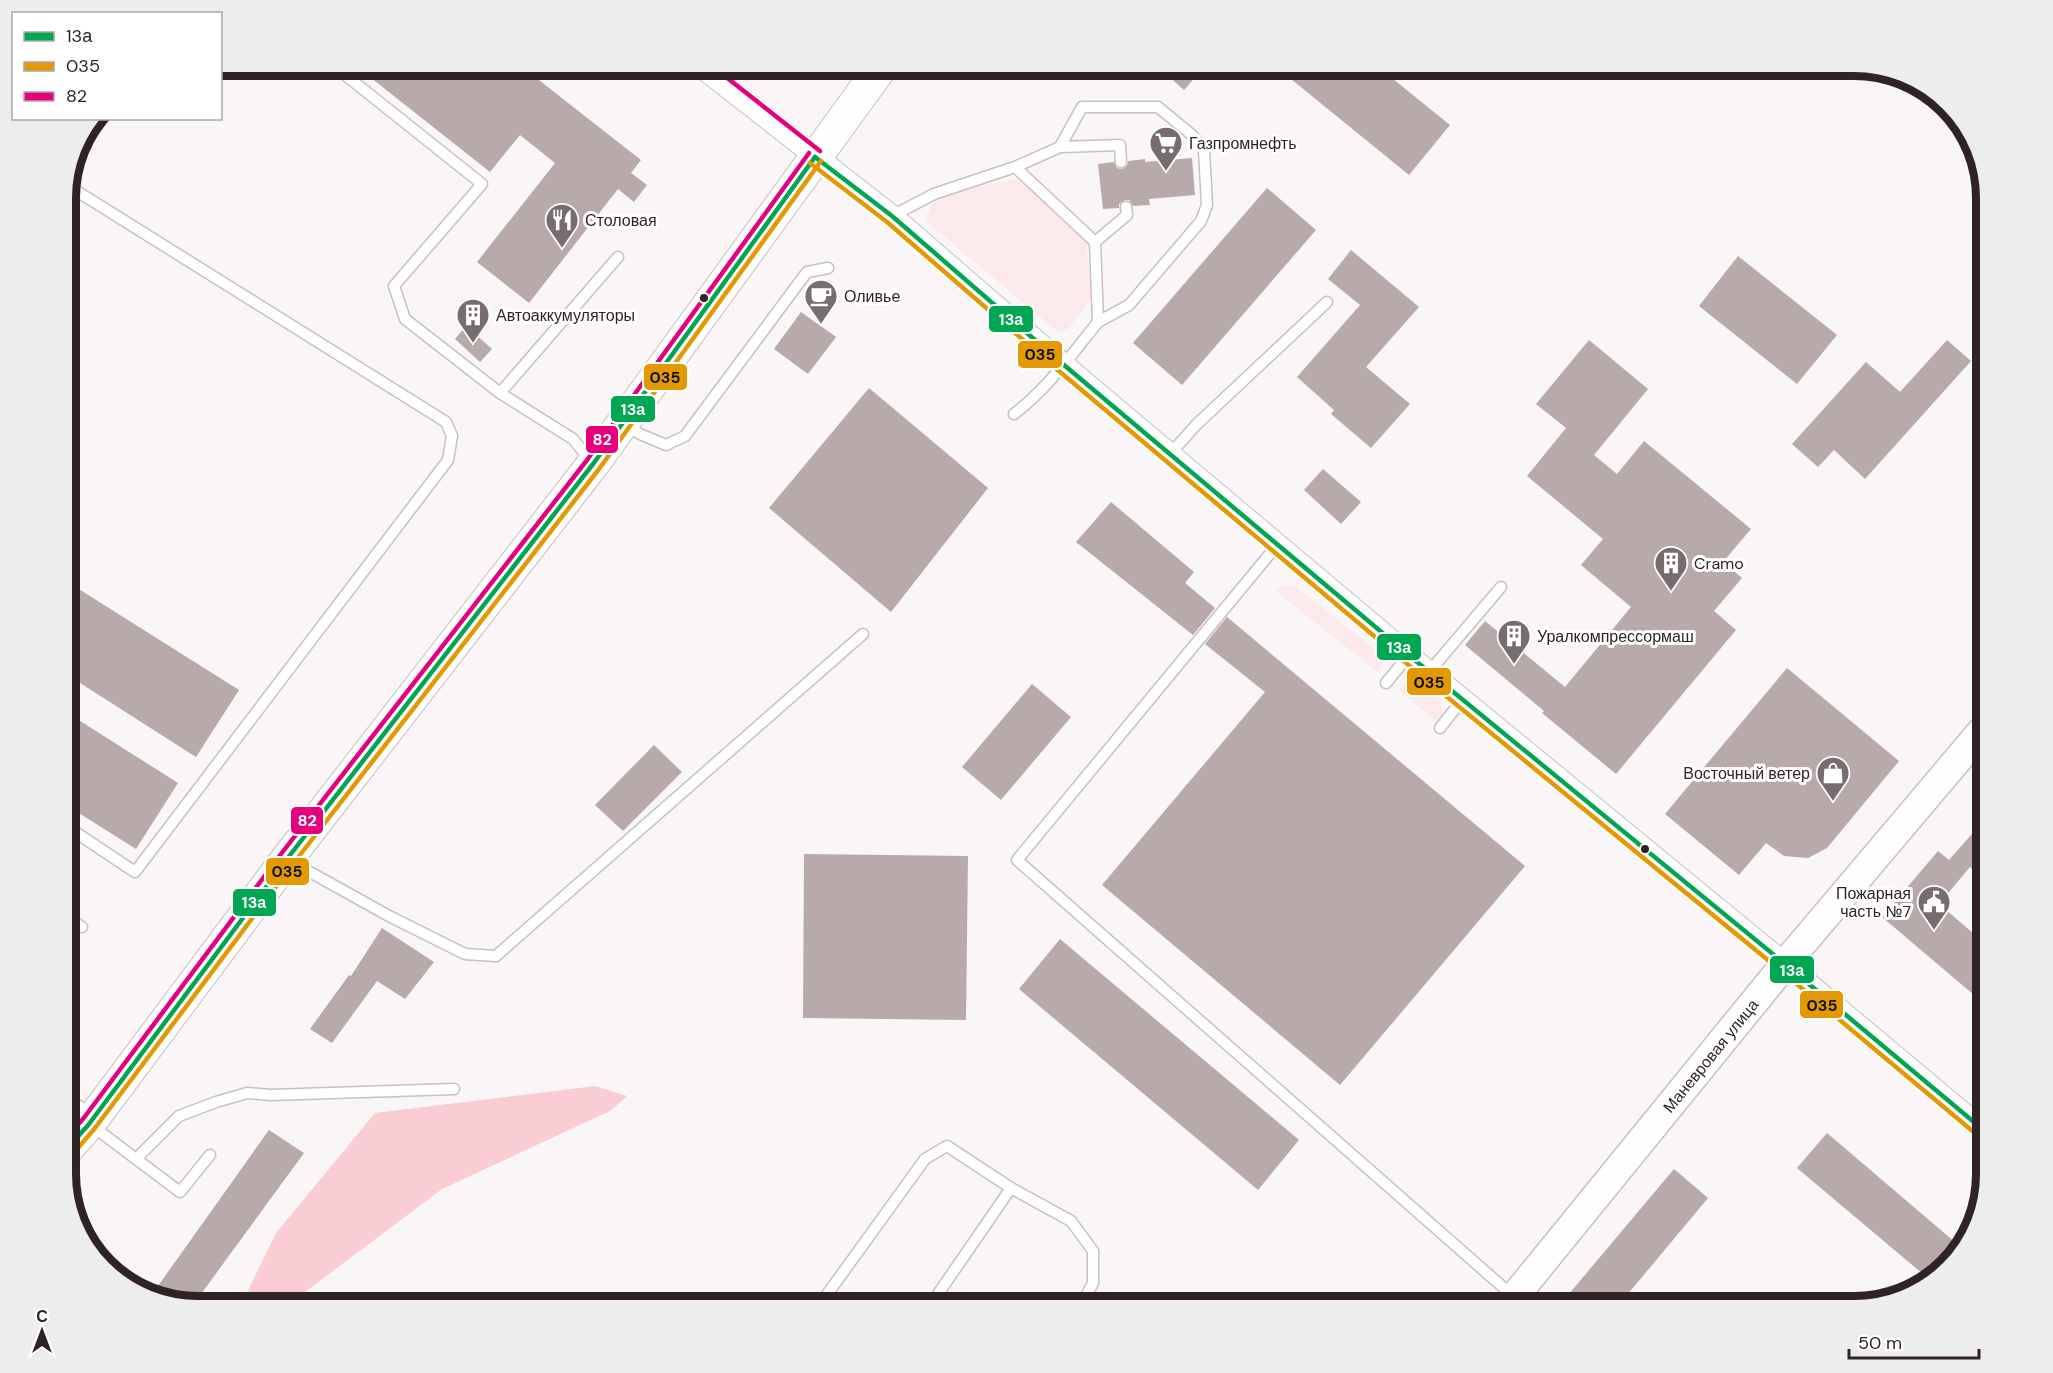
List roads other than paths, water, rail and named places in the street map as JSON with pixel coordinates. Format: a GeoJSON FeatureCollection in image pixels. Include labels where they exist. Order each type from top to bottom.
{"type":"FeatureCollection","features":[{"type":"Feature","properties":{"kind":"main road"},"geometry":{"type":"LineString","coordinates":[[78,1116],[287,859],[593,464],[874,77]]}},
{"type":"Feature","properties":{"kind":"main road","name":"Маневровая улица"},"geometry":{"type":"LineString","coordinates":[[1515,1296],[1785,964],[1976,740]]}},
{"type":"Feature","properties":{"kind":"street"},"geometry":{"type":"LineString","coordinates":[[714,77],[892,216],[1462,700],[1976,1124]]}},
{"type":"Feature","properties":{"kind":"lane"},"geometry":{"type":"LineString","coordinates":[[348,77],[482,184],[394,286],[405,319],[500,393],[573,439],[593,464]]}},
{"type":"Feature","properties":{"kind":"lane"},"geometry":{"type":"LineString","coordinates":[[1014,414],[1064,364],[1098,322],[1129,305],[1202,221],[1207,205],[1204,150],[1192,135],[1158,107],[1082,107],[1060,147]]}},
{"type":"Feature","properties":{"kind":"lane"},"geometry":{"type":"LineString","coordinates":[[892,216],[934,194],[1015,166],[1060,147],[1120,145],[1121,162]]}},
{"type":"Feature","properties":{"kind":"lane"},"geometry":{"type":"LineString","coordinates":[[1015,166],[1095,242],[1098,322]]}},
{"type":"Feature","properties":{"kind":"lane"},"geometry":{"type":"LineString","coordinates":[[77,191],[446,422],[452,436],[448,460],[135,872],[77,833]]}},
{"type":"Feature","properties":{"kind":"lane"},"geometry":{"type":"LineString","coordinates":[[1095,242],[1127,215],[1126,207]]}},
{"type":"Feature","properties":{"kind":"lane"},"geometry":{"type":"LineString","coordinates":[[500,393],[618,256]]}},
{"type":"Feature","properties":{"kind":"lane"},"geometry":{"type":"LineString","coordinates":[[622,424],[666,445],[685,436],[807,272],[828,268]]}},
{"type":"Feature","properties":{"kind":"lane"},"geometry":{"type":"LineString","coordinates":[[1171,453],[1196,425],[1327,302]]}},
{"type":"Feature","properties":{"kind":"lane"},"geometry":{"type":"LineString","coordinates":[[1278,544],[1017,860],[1503,1296]]}},
{"type":"Feature","properties":{"kind":"lane"},"geometry":{"type":"LineString","coordinates":[[1429,672],[1501,587]]}},
{"type":"Feature","properties":{"kind":"lane"},"geometry":{"type":"LineString","coordinates":[[287,859],[389,916],[465,954],[496,956],[862,634]]}},
{"type":"Feature","properties":{"kind":"lane"},"geometry":{"type":"LineString","coordinates":[[1386,683],[1409,655]]}},
{"type":"Feature","properties":{"kind":"lane"},"geometry":{"type":"LineString","coordinates":[[1440,728],[1462,700]]}},
{"type":"Feature","properties":{"kind":"lane"},"geometry":{"type":"LineString","coordinates":[[77,924],[82,927]]}},
{"type":"Feature","properties":{"kind":"lane"},"geometry":{"type":"LineString","coordinates":[[136,1158],[178,1116],[247,1093],[271,1095],[454,1089]]}},
{"type":"Feature","properties":{"kind":"lane"},"geometry":{"type":"LineString","coordinates":[[78,1116],[180,1192],[210,1155]]}},
{"type":"Feature","properties":{"kind":"lane"},"geometry":{"type":"LineString","coordinates":[[827,1296],[925,1159],[947,1146],[1011,1188],[1071,1221],[1093,1251],[1093,1283],[1086,1296]]}},
{"type":"Feature","properties":{"kind":"lane"},"geometry":{"type":"LineString","coordinates":[[937,1296],[1011,1188]]}},
{"type":"Feature","properties":{"kind":"place","name":"Газпромнефть"},"geometry":{"type":"Point","coordinates":[1166,172]}},
{"type":"Feature","properties":{"kind":"place","name":"Столовая"},"geometry":{"type":"Point","coordinates":[562,249]}},
{"type":"Feature","properties":{"kind":"place","name":"Оливье"},"geometry":{"type":"Point","coordinates":[821,325]}},
{"type":"Feature","properties":{"kind":"place","name":"Автоаккумуляторы"},"geometry":{"type":"Point","coordinates":[473,344]}},
{"type":"Feature","properties":{"kind":"place","name":"Cramo"},"geometry":{"type":"Point","coordinates":[1671,592]}},
{"type":"Feature","properties":{"kind":"place","name":"Уралкомпрессормаш"},"geometry":{"type":"Point","coordinates":[1514,665]}},
{"type":"Feature","properties":{"kind":"place","name":"Восточный ветер"},"geometry":{"type":"Point","coordinates":[1833,802]}},
{"type":"Feature","properties":{"kind":"place","name":"Пожарная часть №7"},"geometry":{"type":"Point","coordinates":[1934,931]}}]}
